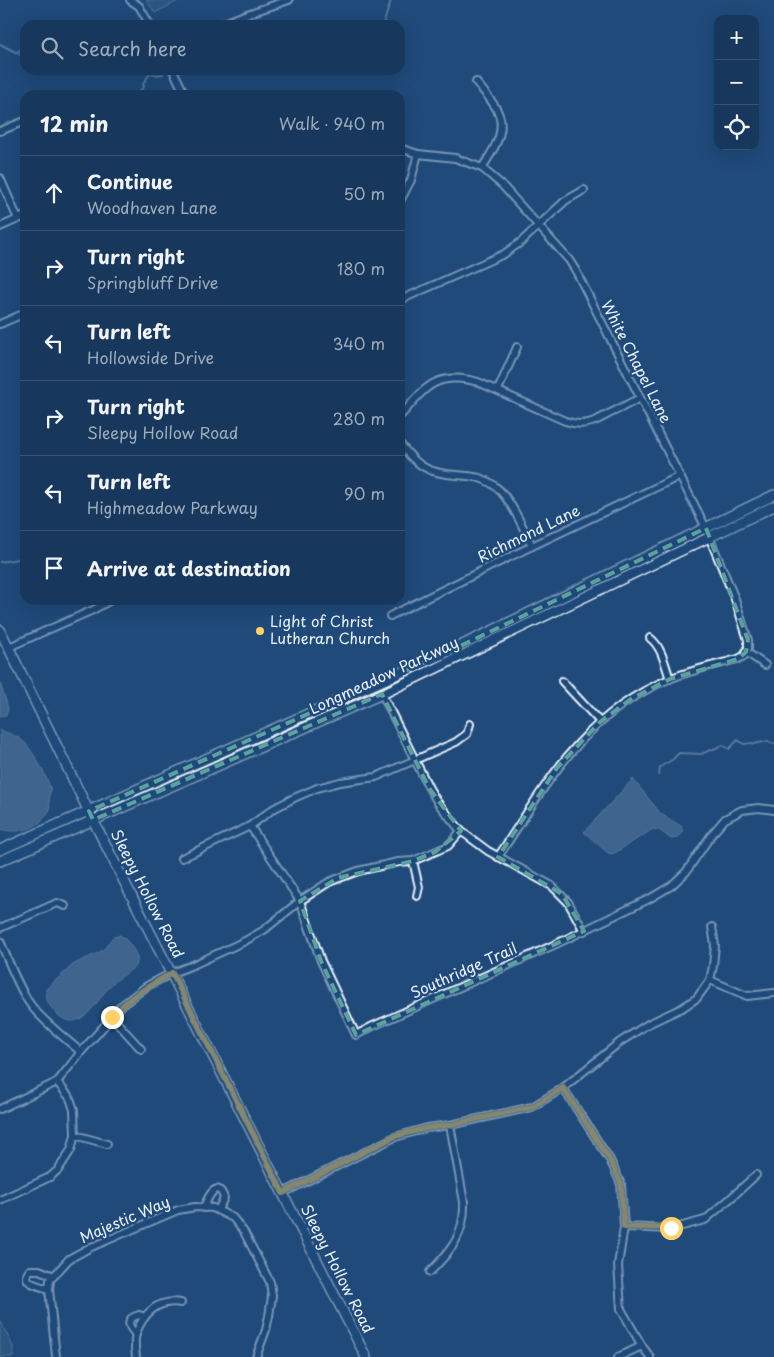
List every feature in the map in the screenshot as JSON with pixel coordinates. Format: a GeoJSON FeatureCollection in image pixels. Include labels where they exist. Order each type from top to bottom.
{"type":"FeatureCollection","features":[{"type":"Feature","properties":{"kind":"street"},"geometry":{"type":"LineString","coordinates":[[130,0],[139,6],[147,20]]}},
{"type":"Feature","properties":{"kind":"street"},"geometry":{"type":"LineString","coordinates":[[232,20],[289,0]]}},
{"type":"Feature","properties":{"kind":"street"},"geometry":{"type":"LineString","coordinates":[[175,75],[183,90]]}},
{"type":"Feature","properties":{"kind":"street"},"geometry":{"type":"LineString","coordinates":[[476,82],[497,109],[500,122],[499,137],[482,168]]}},
{"type":"Feature","properties":{"kind":"street"},"geometry":{"type":"LineString","coordinates":[[0,131],[20,123]]}},
{"type":"Feature","properties":{"kind":"street","name":"White Chapel Lane"},"geometry":{"type":"LineString","coordinates":[[405,150],[418,154],[455,158],[482,168],[502,185],[569,260],[708,532],[743,623],[748,640],[746,652]]}},
{"type":"Feature","properties":{"kind":"street"},"geometry":{"type":"LineString","coordinates":[[405,192],[412,180],[418,154]]}},
{"type":"Feature","properties":{"kind":"street"},"geometry":{"type":"LineString","coordinates":[[0,178],[18,219],[0,227]]}},
{"type":"Feature","properties":{"kind":"street"},"geometry":{"type":"LineString","coordinates":[[405,298],[504,254],[521,242],[565,201],[584,190]]}},
{"type":"Feature","properties":{"kind":"street"},"geometry":{"type":"LineString","coordinates":[[0,324],[20,315]]}},
{"type":"Feature","properties":{"kind":"street"},"geometry":{"type":"LineString","coordinates":[[498,390],[517,347]]}},
{"type":"Feature","properties":{"kind":"street"},"geometry":{"type":"LineString","coordinates":[[405,410],[429,386],[453,378],[466,378],[498,390],[565,421],[580,424],[597,420],[640,398]]}},
{"type":"Feature","properties":{"kind":"street"},"geometry":{"type":"LineString","coordinates":[[405,450],[421,465],[432,471],[475,476],[486,480],[496,487],[506,497],[532,546]]}},
{"type":"Feature","properties":{"kind":"street","name":"Richmond Lane"},"geometry":{"type":"LineString","coordinates":[[390,616],[680,476]]}},
{"type":"Feature","properties":{"kind":"street","name":"Longmeadow Parkway"},"geometry":{"type":"LineString","coordinates":[[0,861],[382,694],[708,532],[774,495]]}},
{"type":"Feature","properties":{"kind":"street","name":"Longmeadow Parkway"},"geometry":{"type":"LineString","coordinates":[[0,850],[450,651],[708,532],[774,506]]}},
{"type":"Feature","properties":{"kind":"street"},"geometry":{"type":"LineString","coordinates":[[9,647],[102,605]]}},
{"type":"Feature","properties":{"kind":"street","name":"Sleepy Hollow Road"},"geometry":{"type":"LineString","coordinates":[[0,630],[93,820],[366,1357]]}},
{"type":"Feature","properties":{"kind":"street"},"geometry":{"type":"LineString","coordinates":[[650,638],[654,640],[660,650],[670,679]]}},
{"type":"Feature","properties":{"kind":"street"},"geometry":{"type":"LineString","coordinates":[[498,856],[557,768],[600,722],[630,699],[670,679],[738,659],[744,656],[746,652],[765,665]]}},
{"type":"Feature","properties":{"kind":"street"},"geometry":{"type":"LineString","coordinates":[[562,681],[600,722]]}},
{"type":"Feature","properties":{"kind":"street"},"geometry":{"type":"LineString","coordinates":[[382,694],[438,803],[461,831],[498,856],[545,881],[562,894],[574,911],[584,931]]}},
{"type":"Feature","properties":{"kind":"street"},"geometry":{"type":"LineString","coordinates":[[182,858],[250,826],[273,809],[317,788],[340,782],[376,777],[456,742],[466,734],[470,724]]}},
{"type":"Feature","properties":{"kind":"street","name":"Southridge Trail"},"geometry":{"type":"LineString","coordinates":[[250,826],[300,901],[322,961],[356,1036],[373,1026],[584,931],[649,899],[671,886],[686,872],[712,834],[725,819],[742,810],[759,808],[774,810]]}},
{"type":"Feature","properties":{"kind":"street"},"geometry":{"type":"LineString","coordinates":[[0,1109],[57,1082],[80,1052],[121,1006],[147,986],[245,941],[264,930],[300,901],[338,878],[358,871],[398,862],[413,861],[448,846],[461,831]]}},
{"type":"Feature","properties":{"kind":"street"},"geometry":{"type":"LineString","coordinates":[[413,861],[419,887],[417,896]]}},
{"type":"Feature","properties":{"kind":"street"},"geometry":{"type":"LineString","coordinates":[[0,928],[57,904],[65,906]]}},
{"type":"Feature","properties":{"kind":"street"},"geometry":{"type":"LineString","coordinates":[[283,1193],[395,1136],[532,1107],[563,1088],[620,1042],[648,1024],[682,1008],[697,998],[710,980],[715,954],[712,927]]}},
{"type":"Feature","properties":{"kind":"street"},"geometry":{"type":"LineString","coordinates":[[0,941],[9,964],[31,1005],[80,1052]]}},
{"type":"Feature","properties":{"kind":"street"},"geometry":{"type":"LineString","coordinates":[[710,980],[747,996],[774,993]]}},
{"type":"Feature","properties":{"kind":"street"},"geometry":{"type":"LineString","coordinates":[[112,1017],[141,1049]]}},
{"type":"Feature","properties":{"kind":"street"},"geometry":{"type":"LineString","coordinates":[[0,1200],[50,1177],[65,1161],[72,1150],[75,1135],[74,1110],[70,1098],[57,1082]]}},
{"type":"Feature","properties":{"kind":"street"},"geometry":{"type":"LineString","coordinates":[[563,1088],[610,1160],[621,1184],[624,1227],[618,1265],[621,1309],[650,1357]]}},
{"type":"Feature","properties":{"kind":"street"},"geometry":{"type":"LineString","coordinates":[[430,1272],[453,1246],[463,1226],[465,1214],[450,1125]]}},
{"type":"Feature","properties":{"kind":"street"},"geometry":{"type":"LineString","coordinates":[[75,1135],[108,1144]]}},
{"type":"Feature","properties":{"kind":"street"},"geometry":{"type":"LineString","coordinates":[[624,1227],[671,1228],[705,1220],[756,1175]]}},
{"type":"Feature","properties":{"kind":"street"},"geometry":{"type":"LineString","coordinates":[[204,1208],[212,1191],[220,1190],[224,1198],[218,1210]]}},
{"type":"Feature","properties":{"kind":"street","name":"Majestic Way"},"geometry":{"type":"LineString","coordinates":[[56,1357],[49,1289],[50,1280],[69,1259],[89,1248],[178,1210],[195,1207],[213,1208],[233,1218],[244,1232],[270,1282],[272,1296],[269,1316],[256,1357]]}},
{"type":"Feature","properties":{"kind":"street"},"geometry":{"type":"LineString","coordinates":[[49,1289],[29,1281],[28,1274],[30,1270],[39,1270],[54,1276]]}},
{"type":"Feature","properties":{"kind":"street"},"geometry":{"type":"LineString","coordinates":[[136,1357],[136,1334],[145,1317],[161,1303],[171,1301],[180,1303]]}},
{"type":"Feature","properties":{"kind":"street"},"geometry":{"type":"LineString","coordinates":[[136,1334],[129,1328],[130,1319],[139,1314],[145,1317]]}},
{"type":"Feature","properties":{"kind":"street"},"geometry":{"type":"LineString","coordinates":[[618,1357],[642,1346]]}},
{"type":"Feature","properties":{"kind":"highlighted area"},"geometry":{"type":"Polygon","coordinates":[[[706,528],[748,640],[746,652],[738,659],[670,679],[631,699],[600,722],[557,768],[498,857],[562,894],[584,931],[356,1035],[321,961],[300,901],[338,878],[413,861],[435,852],[461,831],[429,788],[382,694],[93,820],[89,811],[450,651],[706,528]]]}},
{"type":"Feature","properties":{"kind":"shaded area"},"geometry":{"type":"Polygon","coordinates":[[[146,0],[180,0],[155,13],[146,0]]]}},
{"type":"Feature","properties":{"kind":"shaded area"},"geometry":{"type":"Polygon","coordinates":[[[0,683],[8,710],[6,715],[0,716],[0,683]]]}},
{"type":"Feature","properties":{"kind":"shaded area"},"geometry":{"type":"Polygon","coordinates":[[[0,730],[19,738],[28,746],[40,765],[51,790],[49,796],[50,810],[36,825],[25,830],[12,831],[0,829],[0,730]]]}},
{"type":"Feature","properties":{"kind":"shaded area"},"geometry":{"type":"Polygon","coordinates":[[[633,779],[661,814],[681,826],[683,832],[675,839],[671,839],[659,830],[653,829],[613,854],[608,853],[584,832],[633,779]]]}},
{"type":"Feature","properties":{"kind":"shaded area"},"geometry":{"type":"Polygon","coordinates":[[[120,935],[135,952],[137,963],[113,983],[88,1013],[73,1021],[65,1020],[51,1008],[46,996],[46,989],[74,964],[98,953],[104,949],[112,938],[120,935]]]}},
{"type":"Feature","properties":{"kind":"shaded area"},"geometry":{"type":"Polygon","coordinates":[[[0,1320],[13,1347],[13,1357],[0,1357],[0,1320]]]}},
{"type":"Feature","properties":{"kind":"waterway"},"geometry":{"type":"LineString","coordinates":[[385,20],[391,0]]}},
{"type":"Feature","properties":{"kind":"waterway"},"geometry":{"type":"LineString","coordinates":[[0,44],[20,54]]}},
{"type":"Feature","properties":{"kind":"waterway"},"geometry":{"type":"LineString","coordinates":[[17,53],[20,50]]}},
{"type":"Feature","properties":{"kind":"waterway"},"geometry":{"type":"LineString","coordinates":[[141,90],[149,75]]}},
{"type":"Feature","properties":{"kind":"waterway"},"geometry":{"type":"LineString","coordinates":[[0,562],[20,558]]}},
{"type":"Feature","properties":{"kind":"waterway"},"geometry":{"type":"LineString","coordinates":[[659,775],[660,767],[679,753],[701,754],[723,745],[729,749],[738,740],[744,744],[768,741],[774,743]]}},
{"type":"Feature","properties":{"kind":"place","name":"Light of Christ Lutheran Church"},"geometry":{"type":"Point","coordinates":[260,631]}},
{"type":"Feature","properties":{"kind":"route"},"geometry":{"type":"LineString","coordinates":[[112,1017],[121,1006],[147,986],[172,973],[283,1193],[395,1136],[532,1107],[563,1088],[610,1160],[621,1184],[624,1227],[671,1228]]}}]}
